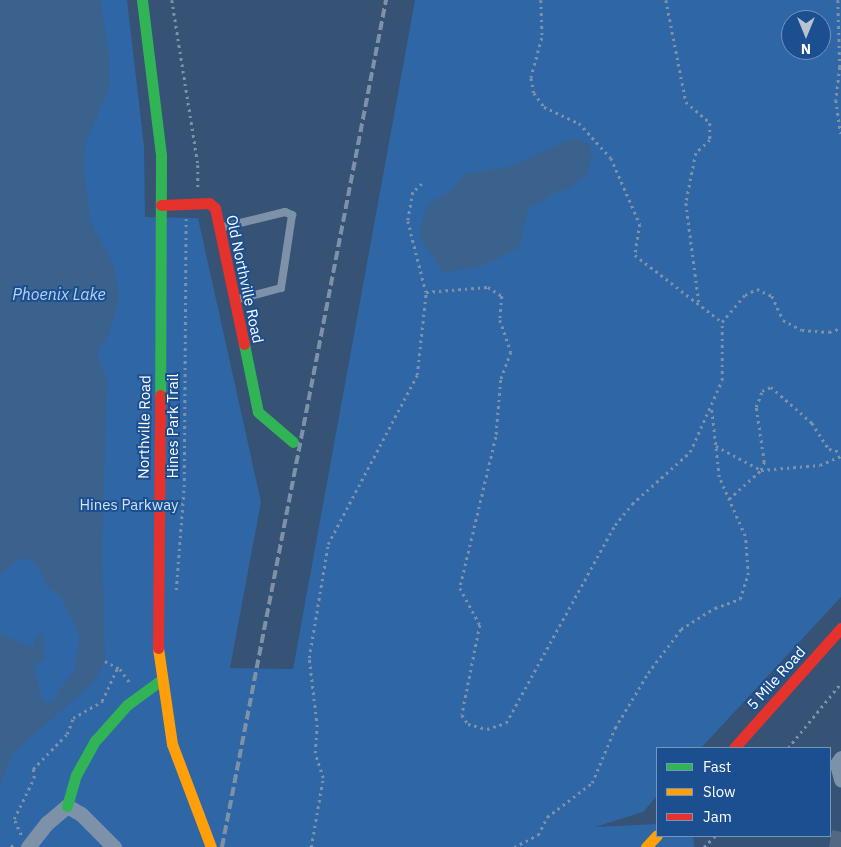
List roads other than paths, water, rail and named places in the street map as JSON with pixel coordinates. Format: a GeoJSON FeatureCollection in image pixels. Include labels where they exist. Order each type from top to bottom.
{"type":"FeatureCollection","features":[{"type":"Feature","properties":{"kind":"street","name":"Northville Road"},"geometry":{"type":"LineString","coordinates":[[142,0],[158,106],[161,205],[156,626],[161,680],[180,770],[211,847]]}},
{"type":"Feature","properties":{"kind":"street","name":"Old Northville Road"},"geometry":{"type":"LineString","coordinates":[[161,205],[209,203],[215,208],[258,412],[293,442]]}},
{"type":"Feature","properties":{"kind":"street","name":"5 Mile Road"},"geometry":{"type":"LineString","coordinates":[[735,747],[841,628]]}},
{"type":"Feature","properties":{"kind":"street"},"geometry":{"type":"LineString","coordinates":[[28,847],[47,823],[67,806],[76,775],[95,741],[138,696],[161,680]]}},
{"type":"Feature","properties":{"kind":"street"},"geometry":{"type":"LineString","coordinates":[[841,758],[837,764],[841,779]]}},
{"type":"Feature","properties":{"kind":"street"},"geometry":{"type":"LineString","coordinates":[[67,806],[81,814],[114,847]]}},
{"type":"Feature","properties":{"kind":"street"},"geometry":{"type":"LineString","coordinates":[[646,847],[656,836]]}},
{"type":"Feature","properties":{"kind":"lane"},"geometry":{"type":"LineString","coordinates":[[219,228],[285,212],[292,215],[281,288],[234,300]]}},
{"type":"Feature","properties":{"kind":"water","name":"Phoenix Lake"},"geometry":{"type":"Polygon","coordinates":[[[0,0],[100,0],[109,54],[109,90],[85,143],[83,166],[91,223],[114,265],[119,297],[111,329],[97,355],[107,379],[102,555],[105,661],[94,682],[13,753],[0,785],[0,633],[33,648],[37,636],[42,634],[45,659],[35,665],[35,673],[42,699],[48,703],[54,702],[58,691],[74,672],[80,636],[60,596],[47,587],[39,567],[29,559],[20,559],[0,575],[0,0]]]}},
{"type":"Feature","properties":{"kind":"water"},"geometry":{"type":"Polygon","coordinates":[[[574,138],[589,144],[592,154],[587,174],[569,189],[558,191],[529,208],[519,248],[479,267],[442,272],[419,234],[428,204],[450,191],[465,174],[508,167],[574,138]]]}},
{"type":"Feature","properties":{"kind":"railway"},"geometry":{"type":"LineString","coordinates":[[222,847],[386,0]]}},
{"type":"Feature","properties":{"kind":"park label","name":"Hines Parkway"},"geometry":{"type":"Point","coordinates":[129,505]}}]}
